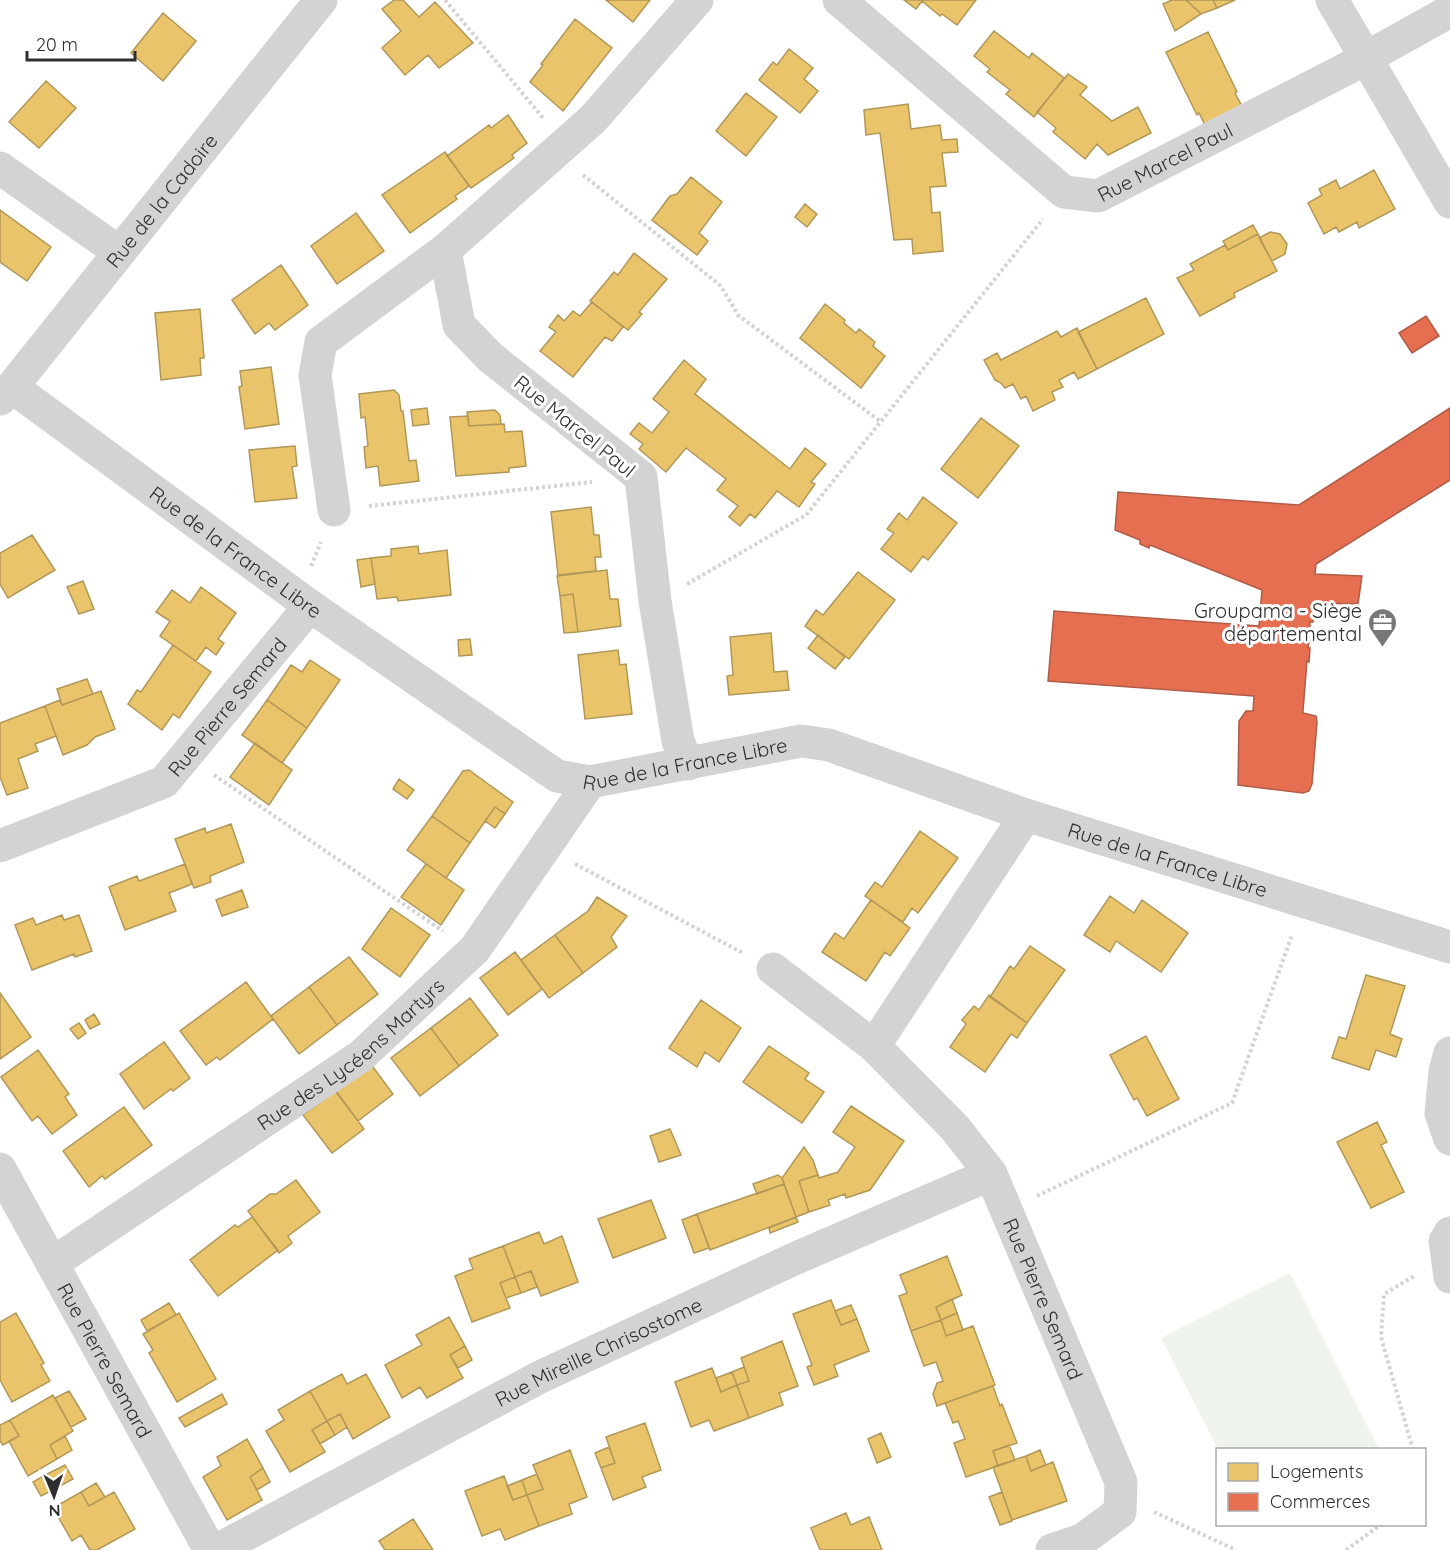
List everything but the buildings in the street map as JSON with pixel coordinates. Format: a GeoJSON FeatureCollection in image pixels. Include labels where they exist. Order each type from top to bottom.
{"type":"FeatureCollection","features":[{"type":"Feature","properties":{"kind":"street","name":"Rue de la Cadoire"},"geometry":{"type":"LineString","coordinates":[[6,393],[321,0]]}},
{"type":"Feature","properties":{"kind":"street"},"geometry":{"type":"LineString","coordinates":[[334,510],[315,375],[321,342],[445,250],[593,120],[697,0]]}},
{"type":"Feature","properties":{"kind":"street"},"geometry":{"type":"LineString","coordinates":[[839,0],[1064,192]]}},
{"type":"Feature","properties":{"kind":"street"},"geometry":{"type":"LineString","coordinates":[[1332,0],[1449,199]]}},
{"type":"Feature","properties":{"kind":"street","name":"Rue Marcel Paul"},"geometry":{"type":"LineString","coordinates":[[1064,192],[1098,196],[1365,58],[1450,11]]}},
{"type":"Feature","properties":{"kind":"street"},"geometry":{"type":"LineString","coordinates":[[0,168],[119,252]]}},
{"type":"Feature","properties":{"kind":"street","name":"Rue Marcel Paul"},"geometry":{"type":"LineString","coordinates":[[445,250],[459,325],[489,357],[640,477],[655,602],[678,741],[688,764]]}},
{"type":"Feature","properties":{"kind":"street","name":"Rue de la France Libre"},"geometry":{"type":"LineString","coordinates":[[6,393],[557,776],[590,782],[801,741],[829,745],[1026,815],[1450,947]]}},
{"type":"Feature","properties":{"kind":"street","name":"Rue Pierre Semard"},"geometry":{"type":"LineString","coordinates":[[0,846],[164,782],[298,597]]}},
{"type":"Feature","properties":{"kind":"street","name":"Rue des Lycéens Martyrs"},"geometry":{"type":"LineString","coordinates":[[53,1263],[362,1056],[475,949],[590,782]]}},
{"type":"Feature","properties":{"kind":"street"},"geometry":{"type":"LineString","coordinates":[[874,1046],[1026,815]]}},
{"type":"Feature","properties":{"kind":"street","name":"Rue Pierre Semard"},"geometry":{"type":"LineString","coordinates":[[773,969],[874,1046],[955,1128],[991,1174],[1121,1482],[1120,1497]]}},
{"type":"Feature","properties":{"kind":"street"},"geometry":{"type":"LineString","coordinates":[[1448,1067],[1441,1113],[1450,1139]]}},
{"type":"Feature","properties":{"kind":"street","name":"Rue Pierre Semard"},"geometry":{"type":"LineString","coordinates":[[0,1169],[210,1550]]}},
{"type":"Feature","properties":{"kind":"street","name":"Rue Mireille Chrisostome"},"geometry":{"type":"LineString","coordinates":[[217,1550],[540,1377],[794,1259],[991,1174]]}},
{"type":"Feature","properties":{"kind":"street"},"geometry":{"type":"LineString","coordinates":[[1052,1550],[1082,1540],[1120,1512],[1120,1497]]}},
{"type":"Feature","properties":{"kind":"path"},"geometry":{"type":"LineString","coordinates":[[445,0],[560,148],[721,286],[738,315],[881,422]]}},
{"type":"Feature","properties":{"kind":"path"},"geometry":{"type":"LineString","coordinates":[[655,602],[806,515],[1064,192]]}},
{"type":"Feature","properties":{"kind":"path"},"geometry":{"type":"LineString","coordinates":[[298,597],[334,510],[640,477]]}},
{"type":"Feature","properties":{"kind":"path"},"geometry":{"type":"LineString","coordinates":[[185,756],[431,924],[475,949]]}},
{"type":"Feature","properties":{"kind":"path"},"geometry":{"type":"LineString","coordinates":[[545,848],[773,969]]}},
{"type":"Feature","properties":{"kind":"path"},"geometry":{"type":"LineString","coordinates":[[1006,1210],[1232,1103],[1304,902]]}},
{"type":"Feature","properties":{"kind":"path"},"geometry":{"type":"LineString","coordinates":[[1413,1448],[1381,1337],[1384,1294],[1449,1256]]}},
{"type":"Feature","properties":{"kind":"path"},"geometry":{"type":"LineString","coordinates":[[1120,1497],[1236,1550]]}},
{"type":"Feature","properties":{"kind":"path"},"geometry":{"type":"LineString","coordinates":[[1346,1550],[1379,1526]]}},
{"type":"Feature","properties":{"kind":"shaded area"},"geometry":{"type":"Polygon","coordinates":[[[1290,1273],[1378,1448],[1217,1448],[1161,1338],[1290,1273]]]}},
{"type":"Feature","properties":{"kind":"place","name":"Groupama - Siège départemental"},"geometry":{"type":"Point","coordinates":[1383,648]}}]}
